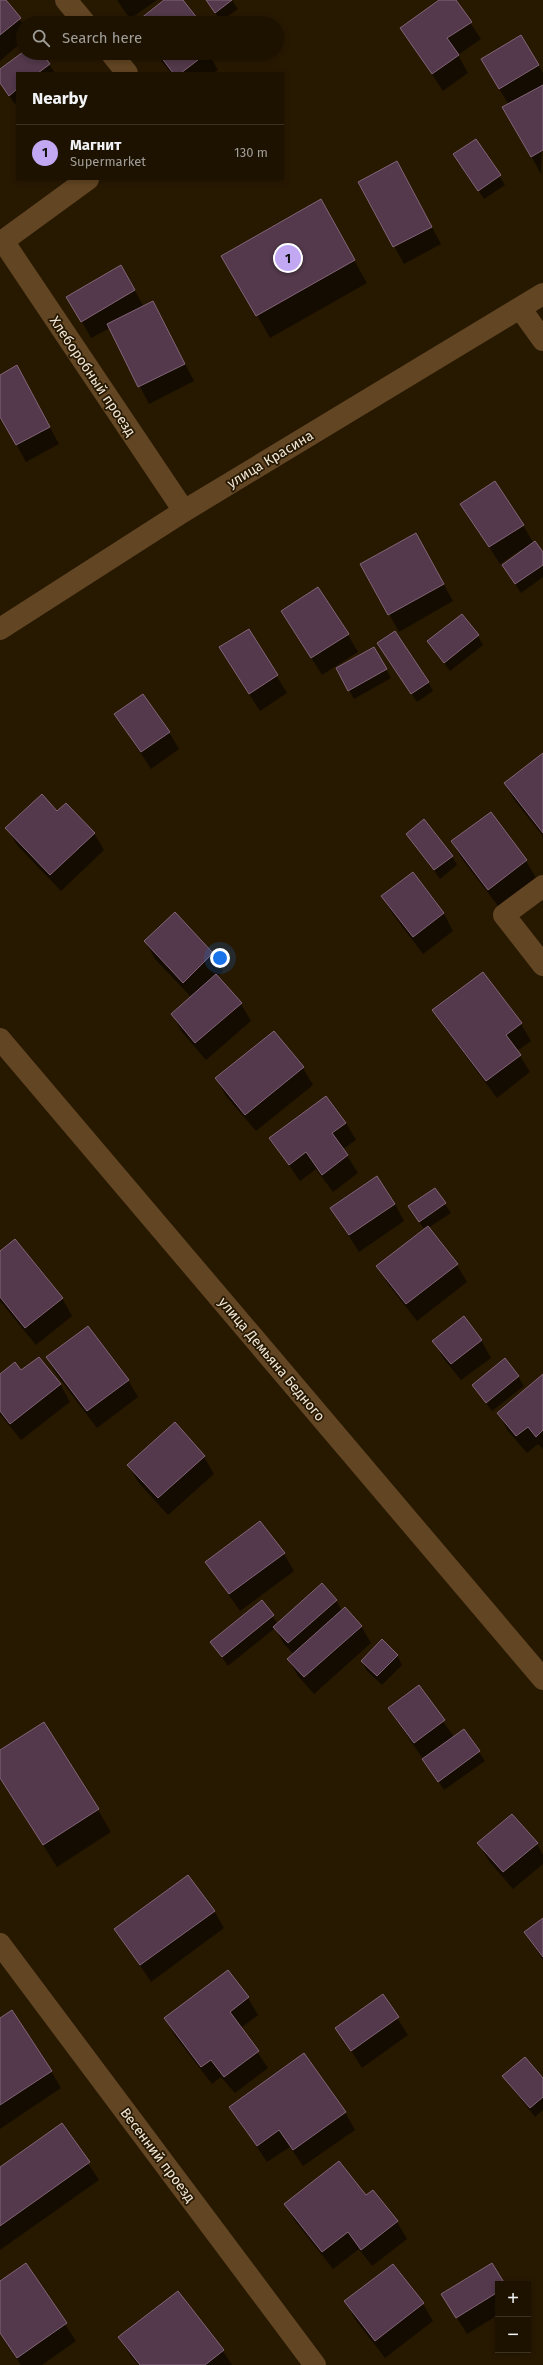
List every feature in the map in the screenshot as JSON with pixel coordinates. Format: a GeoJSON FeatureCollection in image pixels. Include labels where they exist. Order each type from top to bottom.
{"type":"FeatureCollection","features":[{"type":"Feature","properties":{"kind":"street"},"geometry":{"type":"LineString","coordinates":[[66,0],[79,16]]}},
{"type":"Feature","properties":{"kind":"street"},"geometry":{"type":"LineString","coordinates":[[117,60],[126,72]]}},
{"type":"Feature","properties":{"kind":"street","name":"Хлеборобный проезд"},"geometry":{"type":"LineString","coordinates":[[87,180],[2,242],[184,511]]}},
{"type":"Feature","properties":{"kind":"street","name":"улица Красина"},"geometry":{"type":"LineString","coordinates":[[0,629],[184,511],[543,294]]}},
{"type":"Feature","properties":{"kind":"street"},"geometry":{"type":"LineString","coordinates":[[520,308],[543,340]]}},
{"type":"Feature","properties":{"kind":"street"},"geometry":{"type":"LineString","coordinates":[[543,886],[504,915],[543,965]]}},
{"type":"Feature","properties":{"kind":"street","name":"улица Демьяна Бедного"},"geometry":{"type":"LineString","coordinates":[[0,1039],[543,1679]]}},
{"type":"Feature","properties":{"kind":"street","name":"Весенний проезд"},"geometry":{"type":"LineString","coordinates":[[0,1944],[315,2365]]}},
{"type":"Feature","properties":{"kind":"building"},"geometry":{"type":"Polygon","coordinates":[[[0,0],[6,0],[19,16],[16,16],[16,22],[0,35],[0,0]]]}},
{"type":"Feature","properties":{"kind":"building"},"geometry":{"type":"Polygon","coordinates":[[[164,0],[183,0],[196,16],[144,16],[164,0]]]}},
{"type":"Feature","properties":{"kind":"building"},"geometry":{"type":"Polygon","coordinates":[[[206,0],[232,0],[215,13],[206,0]]]}},
{"type":"Feature","properties":{"kind":"building"},"geometry":{"type":"Polygon","coordinates":[[[439,0],[456,0],[472,22],[447,38],[459,55],[432,74],[400,28],[439,0]]]}},
{"type":"Feature","properties":{"kind":"building"},"geometry":{"type":"Polygon","coordinates":[[[521,35],[539,65],[499,89],[481,59],[521,35]]]}},
{"type":"Feature","properties":{"kind":"building"},"geometry":{"type":"Polygon","coordinates":[[[16,57],[16,60],[47,60],[50,64],[39,72],[16,72],[16,90],[9,96],[0,83],[0,69],[16,57]]]}},
{"type":"Feature","properties":{"kind":"building"},"geometry":{"type":"Polygon","coordinates":[[[163,60],[198,60],[182,72],[172,72],[163,60]]]}},
{"type":"Feature","properties":{"kind":"building"},"geometry":{"type":"Polygon","coordinates":[[[543,85],[543,150],[531,157],[502,107],[543,85]]]}},
{"type":"Feature","properties":{"kind":"building"},"geometry":{"type":"Polygon","coordinates":[[[476,139],[501,175],[478,191],[453,154],[476,139]]]}},
{"type":"Feature","properties":{"kind":"building"},"geometry":{"type":"Polygon","coordinates":[[[397,161],[432,227],[393,247],[358,182],[397,161]]]}},
{"type":"Feature","properties":{"kind":"building"},"geometry":{"type":"Polygon","coordinates":[[[321,199],[355,260],[256,316],[221,256],[321,199]]]}},
{"type":"Feature","properties":{"kind":"building"},"geometry":{"type":"Polygon","coordinates":[[[121,265],[135,290],[81,322],[66,297],[121,265]]]}},
{"type":"Feature","properties":{"kind":"building"},"geometry":{"type":"Polygon","coordinates":[[[153,301],[185,364],[138,387],[107,324],[153,301]]]}},
{"type":"Feature","properties":{"kind":"building"},"geometry":{"type":"Polygon","coordinates":[[[17,365],[50,427],[16,445],[0,417],[0,375],[17,365]]]}},
{"type":"Feature","properties":{"kind":"building"},"geometry":{"type":"Polygon","coordinates":[[[495,481],[524,525],[489,547],[460,504],[495,481]]]}},
{"type":"Feature","properties":{"kind":"building"},"geometry":{"type":"Polygon","coordinates":[[[416,533],[444,584],[388,615],[360,564],[416,533]]]}},
{"type":"Feature","properties":{"kind":"building"},"geometry":{"type":"Polygon","coordinates":[[[535,541],[543,552],[543,565],[515,584],[502,565],[535,541]]]}},
{"type":"Feature","properties":{"kind":"building"},"geometry":{"type":"Polygon","coordinates":[[[318,587],[349,634],[311,658],[281,611],[318,587]]]}},
{"type":"Feature","properties":{"kind":"building"},"geometry":{"type":"Polygon","coordinates":[[[462,614],[479,635],[444,663],[427,641],[462,614]]]}},
{"type":"Feature","properties":{"kind":"building"},"geometry":{"type":"Polygon","coordinates":[[[249,629],[278,675],[249,694],[219,647],[249,629]]]}},
{"type":"Feature","properties":{"kind":"building"},"geometry":{"type":"Polygon","coordinates":[[[395,631],[429,682],[411,694],[377,643],[395,631]]]}},
{"type":"Feature","properties":{"kind":"building"},"geometry":{"type":"Polygon","coordinates":[[[374,647],[387,669],[348,691],[336,668],[374,647]]]}},
{"type":"Feature","properties":{"kind":"building"},"geometry":{"type":"Polygon","coordinates":[[[143,694],[170,732],[141,752],[114,714],[143,694]]]}},
{"type":"Feature","properties":{"kind":"building"},"geometry":{"type":"Polygon","coordinates":[[[543,753],[543,833],[504,783],[543,753]]]}},
{"type":"Feature","properties":{"kind":"building"},"geometry":{"type":"Polygon","coordinates":[[[42,794],[57,811],[66,803],[95,833],[50,875],[5,828],[42,794]]]}},
{"type":"Feature","properties":{"kind":"building"},"geometry":{"type":"Polygon","coordinates":[[[491,812],[527,860],[488,890],[451,841],[491,812]]]}},
{"type":"Feature","properties":{"kind":"building"},"geometry":{"type":"Polygon","coordinates":[[[424,819],[453,856],[434,870],[406,834],[424,819]]]}},
{"type":"Feature","properties":{"kind":"building"},"geometry":{"type":"Polygon","coordinates":[[[413,872],[444,913],[413,937],[381,896],[413,872]]]}},
{"type":"Feature","properties":{"kind":"building"},"geometry":{"type":"Polygon","coordinates":[[[175,912],[213,953],[183,983],[144,941],[175,912]]]}},
{"type":"Feature","properties":{"kind":"building"},"geometry":{"type":"Polygon","coordinates":[[[483,972],[522,1023],[506,1035],[521,1055],[486,1081],[432,1010],[483,972]]]}},
{"type":"Feature","properties":{"kind":"building"},"geometry":{"type":"Polygon","coordinates":[[[216,974],[242,1003],[195,1043],[171,1014],[216,974]]]}},
{"type":"Feature","properties":{"kind":"building"},"geometry":{"type":"Polygon","coordinates":[[[274,1031],[304,1067],[245,1115],[215,1078],[274,1031]]]}},
{"type":"Feature","properties":{"kind":"building"},"geometry":{"type":"Polygon","coordinates":[[[326,1096],[346,1123],[332,1133],[348,1155],[322,1175],[306,1152],[289,1165],[269,1138],[326,1096]]]}},
{"type":"Feature","properties":{"kind":"building"},"geometry":{"type":"Polygon","coordinates":[[[377,1176],[395,1204],[349,1235],[330,1208],[377,1176]]]}},
{"type":"Feature","properties":{"kind":"building"},"geometry":{"type":"Polygon","coordinates":[[[435,1188],[446,1203],[419,1222],[408,1206],[435,1188]]]}},
{"type":"Feature","properties":{"kind":"building"},"geometry":{"type":"Polygon","coordinates":[[[428,1226],[458,1264],[406,1304],[376,1266],[428,1226]]]}},
{"type":"Feature","properties":{"kind":"building"},"geometry":{"type":"Polygon","coordinates":[[[15,1239],[63,1298],[25,1328],[0,1297],[0,1251],[15,1239]]]}},
{"type":"Feature","properties":{"kind":"building"},"geometry":{"type":"Polygon","coordinates":[[[464,1316],[482,1340],[451,1364],[432,1341],[464,1316]]]}},
{"type":"Feature","properties":{"kind":"building"},"geometry":{"type":"Polygon","coordinates":[[[88,1326],[129,1380],[87,1411],[46,1357],[88,1326]]]}},
{"type":"Feature","properties":{"kind":"building"},"geometry":{"type":"Polygon","coordinates":[[[39,1357],[61,1384],[10,1424],[0,1411],[0,1374],[15,1362],[21,1370],[39,1357]]]}},
{"type":"Feature","properties":{"kind":"building"},"geometry":{"type":"Polygon","coordinates":[[[505,1358],[519,1376],[486,1403],[472,1385],[505,1358]]]}},
{"type":"Feature","properties":{"kind":"building"},"geometry":{"type":"Polygon","coordinates":[[[543,1374],[543,1430],[536,1437],[528,1427],[516,1436],[497,1413],[543,1374]]]}},
{"type":"Feature","properties":{"kind":"building"},"geometry":{"type":"Polygon","coordinates":[[[175,1422],[205,1456],[158,1498],[127,1465],[175,1422]]]}},
{"type":"Feature","properties":{"kind":"building"},"geometry":{"type":"Polygon","coordinates":[[[260,1521],[285,1553],[229,1594],[205,1562],[260,1521]]]}},
{"type":"Feature","properties":{"kind":"building"},"geometry":{"type":"Polygon","coordinates":[[[322,1583],[337,1600],[288,1643],[273,1627],[322,1583]]]}},
{"type":"Feature","properties":{"kind":"building"},"geometry":{"type":"Polygon","coordinates":[[[262,1600],[274,1615],[222,1657],[210,1642],[262,1600]]]}},
{"type":"Feature","properties":{"kind":"building"},"geometry":{"type":"Polygon","coordinates":[[[345,1607],[362,1626],[304,1677],[287,1659],[345,1607]]]}},
{"type":"Feature","properties":{"kind":"building"},"geometry":{"type":"Polygon","coordinates":[[[382,1639],[398,1655],[377,1676],[361,1661],[382,1639]]]}},
{"type":"Feature","properties":{"kind":"building"},"geometry":{"type":"Polygon","coordinates":[[[419,1685],[445,1720],[414,1743],[388,1708],[419,1685]]]}},
{"type":"Feature","properties":{"kind":"building"},"geometry":{"type":"Polygon","coordinates":[[[44,1722],[99,1809],[43,1845],[0,1778],[0,1750],[44,1722]]]}},
{"type":"Feature","properties":{"kind":"building"},"geometry":{"type":"Polygon","coordinates":[[[464,1729],[480,1751],[438,1782],[422,1759],[464,1729]]]}},
{"type":"Feature","properties":{"kind":"building"},"geometry":{"type":"Polygon","coordinates":[[[512,1814],[538,1843],[503,1872],[477,1843],[512,1814]]]}},
{"type":"Feature","properties":{"kind":"building"},"geometry":{"type":"Polygon","coordinates":[[[188,1875],[215,1911],[140,1965],[114,1929],[188,1875]]]}},
{"type":"Feature","properties":{"kind":"building"},"geometry":{"type":"Polygon","coordinates":[[[543,1918],[543,1957],[524,1932],[543,1918]]]}},
{"type":"Feature","properties":{"kind":"building"},"geometry":{"type":"Polygon","coordinates":[[[228,1970],[249,1997],[230,2012],[259,2051],[224,2077],[211,2060],[201,2067],[164,2018],[228,1970]]]}},
{"type":"Feature","properties":{"kind":"building"},"geometry":{"type":"Polygon","coordinates":[[[383,1994],[399,2017],[351,2051],[335,2028],[383,1994]]]}},
{"type":"Feature","properties":{"kind":"building"},"geometry":{"type":"Polygon","coordinates":[[[12,2010],[52,2071],[0,2105],[0,2018],[12,2010]]]}},
{"type":"Feature","properties":{"kind":"building"},"geometry":{"type":"Polygon","coordinates":[[[304,2053],[346,2112],[293,2150],[279,2130],[257,2146],[229,2107],[304,2053]]]}},
{"type":"Feature","properties":{"kind":"building"},"geometry":{"type":"Polygon","coordinates":[[[525,2057],[543,2078],[543,2097],[530,2108],[502,2076],[525,2057]]]}},
{"type":"Feature","properties":{"kind":"building"},"geometry":{"type":"Polygon","coordinates":[[[62,2123],[90,2162],[0,2226],[0,2167],[62,2123]]]}},
{"type":"Feature","properties":{"kind":"building"},"geometry":{"type":"Polygon","coordinates":[[[339,2161],[366,2195],[373,2190],[398,2221],[361,2250],[348,2232],[322,2252],[284,2204],[339,2161]]]}},
{"type":"Feature","properties":{"kind":"building"},"geometry":{"type":"Polygon","coordinates":[[[26,2263],[67,2323],[17,2358],[0,2333],[0,2281],[26,2263]]]}},
{"type":"Feature","properties":{"kind":"building"},"geometry":{"type":"Polygon","coordinates":[[[492,2263],[503,2281],[495,2281],[495,2294],[456,2318],[441,2294],[492,2263]]]}},
{"type":"Feature","properties":{"kind":"building"},"geometry":{"type":"Polygon","coordinates":[[[393,2264],[424,2303],[375,2341],[344,2301],[393,2264]]]}},
{"type":"Feature","properties":{"kind":"building"},"geometry":{"type":"Polygon","coordinates":[[[178,2291],[224,2350],[205,2365],[140,2365],[118,2337],[178,2291]]]}},
{"type":"Feature","properties":{"kind":"place","name":"Магнит"},"geometry":{"type":"Point","coordinates":[288,258]}}]}
